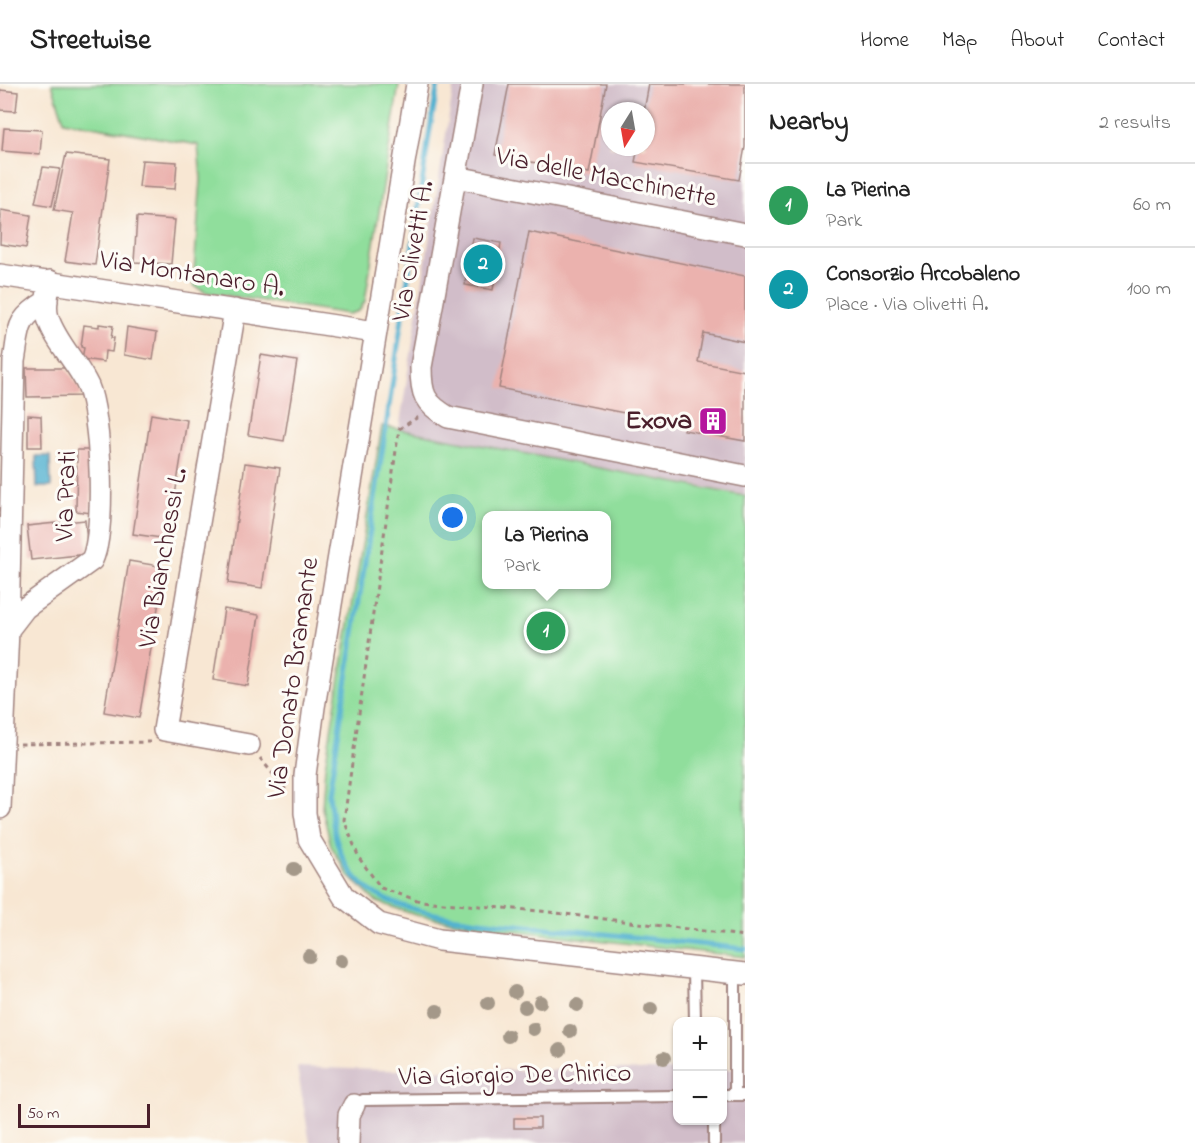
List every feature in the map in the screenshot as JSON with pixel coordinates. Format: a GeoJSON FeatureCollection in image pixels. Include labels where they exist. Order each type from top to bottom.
{"type":"FeatureCollection","features":[{"type":"Feature","properties":{"kind":"street","name":"Via Donato Bramante"},"geometry":{"type":"LineString","coordinates":[[417,84],[314,707],[305,775],[304,813],[309,839],[344,897],[379,924],[439,940],[740,974]]}},
{"type":"Feature","properties":{"kind":"street","name":"Via Olivetti A."},"geometry":{"type":"LineString","coordinates":[[440,412],[421,387],[421,367],[472,84]]}},
{"type":"Feature","properties":{"kind":"street","name":"Via delle Macchinette"},"geometry":{"type":"LineString","coordinates":[[456,177],[745,234]]}},
{"type":"Feature","properties":{"kind":"street","name":"Via Montanaro A."},"geometry":{"type":"LineString","coordinates":[[0,275],[48,291],[235,310],[375,332]]}},
{"type":"Feature","properties":{"kind":"street"},"geometry":{"type":"LineString","coordinates":[[0,808],[8,630],[7,362],[21,322],[48,291]]}},
{"type":"Feature","properties":{"kind":"street","name":"Via Prati"},"geometry":{"type":"LineString","coordinates":[[8,630],[25,608],[92,560],[96,551],[99,525],[99,442],[89,388],[66,352],[48,317],[48,291]]}},
{"type":"Feature","properties":{"kind":"street","name":"Via Bianchessi L."},"geometry":{"type":"LineString","coordinates":[[235,310],[164,730],[249,745]]}},
{"type":"Feature","properties":{"kind":"street"},"geometry":{"type":"LineString","coordinates":[[440,412],[745,476]]}},
{"type":"Feature","properties":{"kind":"street"},"geometry":{"type":"LineString","coordinates":[[348,1143],[349,1114],[354,1105]]}},
{"type":"Feature","properties":{"kind":"lane"},"geometry":{"type":"LineString","coordinates":[[694,969],[695,1017]]}},
{"type":"Feature","properties":{"kind":"lane"},"geometry":{"type":"LineString","coordinates":[[740,974],[740,1095]]}},
{"type":"Feature","properties":{"kind":"lane","name":"Via Giorgio De Chirico"},"geometry":{"type":"LineString","coordinates":[[354,1105],[363,1100],[673,1096]]}},
{"type":"Feature","properties":{"kind":"lane"},"geometry":{"type":"LineString","coordinates":[[714,1125],[714,1143]]}},
{"type":"Feature","properties":{"kind":"path"},"geometry":{"type":"LineString","coordinates":[[440,412],[399,429],[344,820],[359,858],[381,888],[420,901],[540,911],[745,936]]}},
{"type":"Feature","properties":{"kind":"path"},"geometry":{"type":"LineString","coordinates":[[4,744],[150,742]]}},
{"type":"Feature","properties":{"kind":"path"},"geometry":{"type":"LineString","coordinates":[[249,745],[304,813]]}},
{"type":"Feature","properties":{"kind":"shaded area"},"geometry":{"type":"Polygon","coordinates":[[[454,84],[745,84],[745,495],[399,429],[454,84]]]}},
{"type":"Feature","properties":{"kind":"shaded area"},"geometry":{"type":"Polygon","coordinates":[[[297,1067],[379,1070],[673,1070],[673,1125],[727,1125],[727,1069],[745,1069],[745,1143],[310,1143],[297,1067]]]}},
{"type":"Feature","properties":{"kind":"green space"},"geometry":{"type":"Polygon","coordinates":[[[52,84],[399,84],[365,301],[359,311],[349,314],[205,292],[193,285],[201,179],[198,145],[64,121],[52,84]]]}},
{"type":"Feature","properties":{"kind":"green space"},"geometry":{"type":"Polygon","coordinates":[[[382,426],[745,496],[745,957],[500,929],[415,915],[375,901],[348,875],[331,846],[322,808],[325,767],[382,426]]]}},
{"type":"Feature","properties":{"kind":"water"},"geometry":{"type":"Polygon","coordinates":[[[36,456],[50,456],[51,487],[37,487],[36,456]]]}},
{"type":"Feature","properties":{"kind":"building"},"geometry":{"type":"Polygon","coordinates":[[[509,84],[606,84],[589,173],[495,155],[509,84]]]}},
{"type":"Feature","properties":{"kind":"building"},"geometry":{"type":"Polygon","coordinates":[[[649,84],[745,84],[745,147],[739,180],[635,162],[636,156],[655,156],[655,102],[646,102],[649,84]]]}},
{"type":"Feature","properties":{"kind":"building"},"geometry":{"type":"Polygon","coordinates":[[[0,90],[18,92],[16,111],[0,110],[0,90]]]}},
{"type":"Feature","properties":{"kind":"building"},"geometry":{"type":"Polygon","coordinates":[[[4,128],[42,130],[40,154],[2,151],[4,128]]]}},
{"type":"Feature","properties":{"kind":"building"},"geometry":{"type":"Polygon","coordinates":[[[66,154],[110,159],[95,265],[65,261],[73,213],[54,210],[66,154]]]}},
{"type":"Feature","properties":{"kind":"building"},"geometry":{"type":"Polygon","coordinates":[[[142,160],[177,162],[175,189],[139,187],[142,160]]]}},
{"type":"Feature","properties":{"kind":"building"},"geometry":{"type":"Polygon","coordinates":[[[43,167],[60,169],[52,206],[35,203],[43,167]]]}},
{"type":"Feature","properties":{"kind":"building"},"geometry":{"type":"Polygon","coordinates":[[[1,210],[31,215],[26,248],[0,244],[1,210]]]}},
{"type":"Feature","properties":{"kind":"building"},"geometry":{"type":"Polygon","coordinates":[[[137,217],[175,220],[171,264],[134,262],[137,217]]]}},
{"type":"Feature","properties":{"kind":"building"},"geometry":{"type":"Polygon","coordinates":[[[529,232],[745,276],[745,342],[703,333],[698,362],[745,371],[745,441],[684,430],[685,425],[499,388],[529,232]]]}},
{"type":"Feature","properties":{"kind":"building"},"geometry":{"type":"Polygon","coordinates":[[[473,238],[501,243],[493,290],[465,285],[473,238]]]}},
{"type":"Feature","properties":{"kind":"building"},"geometry":{"type":"Polygon","coordinates":[[[99,324],[113,326],[112,352],[105,351],[104,362],[82,359],[84,325],[99,327],[99,324]]]}},
{"type":"Feature","properties":{"kind":"building"},"geometry":{"type":"Polygon","coordinates":[[[127,327],[157,332],[153,360],[124,355],[127,327]]]}},
{"type":"Feature","properties":{"kind":"building"},"geometry":{"type":"Polygon","coordinates":[[[261,355],[297,361],[284,441],[248,435],[261,355]]]}},
{"type":"Feature","properties":{"kind":"building"},"geometry":{"type":"Polygon","coordinates":[[[26,368],[66,368],[82,396],[27,397],[26,368]]]}},
{"type":"Feature","properties":{"kind":"building"},"geometry":{"type":"Polygon","coordinates":[[[151,414],[187,420],[168,539],[133,534],[151,414]]]}},
{"type":"Feature","properties":{"kind":"building"},"geometry":{"type":"Polygon","coordinates":[[[28,415],[41,416],[42,447],[28,447],[28,415]]]}},
{"type":"Feature","properties":{"kind":"building"},"geometry":{"type":"Polygon","coordinates":[[[77,450],[92,450],[91,513],[76,511],[77,450]]]}},
{"type":"Feature","properties":{"kind":"building"},"geometry":{"type":"Polygon","coordinates":[[[245,463],[280,468],[262,588],[228,583],[245,463]]]}},
{"type":"Feature","properties":{"kind":"building"},"geometry":{"type":"Polygon","coordinates":[[[85,520],[88,554],[31,560],[27,526],[85,520]]]}},
{"type":"Feature","properties":{"kind":"building"},"geometry":{"type":"Polygon","coordinates":[[[129,561],[165,567],[139,718],[104,712],[129,561]]]}},
{"type":"Feature","properties":{"kind":"building"},"geometry":{"type":"Polygon","coordinates":[[[224,609],[259,615],[248,686],[213,680],[224,609]]]}},
{"type":"Feature","properties":{"kind":"building"},"geometry":{"type":"Polygon","coordinates":[[[514,1118],[540,1118],[540,1128],[514,1128],[514,1118]]]}},
{"type":"Feature","properties":{"kind":"waterway"},"geometry":{"type":"LineString","coordinates":[[438,84],[329,794],[338,844],[347,866],[364,886],[382,897],[432,913],[490,922],[745,949]]}},
{"type":"Feature","properties":{"kind":"place","name":"Consorzio Arcobaleno"},"geometry":{"type":"Point","coordinates":[483,264]}},
{"type":"Feature","properties":{"kind":"place","name":"Exova"},"geometry":{"type":"Point","coordinates":[713,421]}},
{"type":"Feature","properties":{"kind":"place","name":"La Pierina"},"geometry":{"type":"Point","coordinates":[546,631]}}]}
